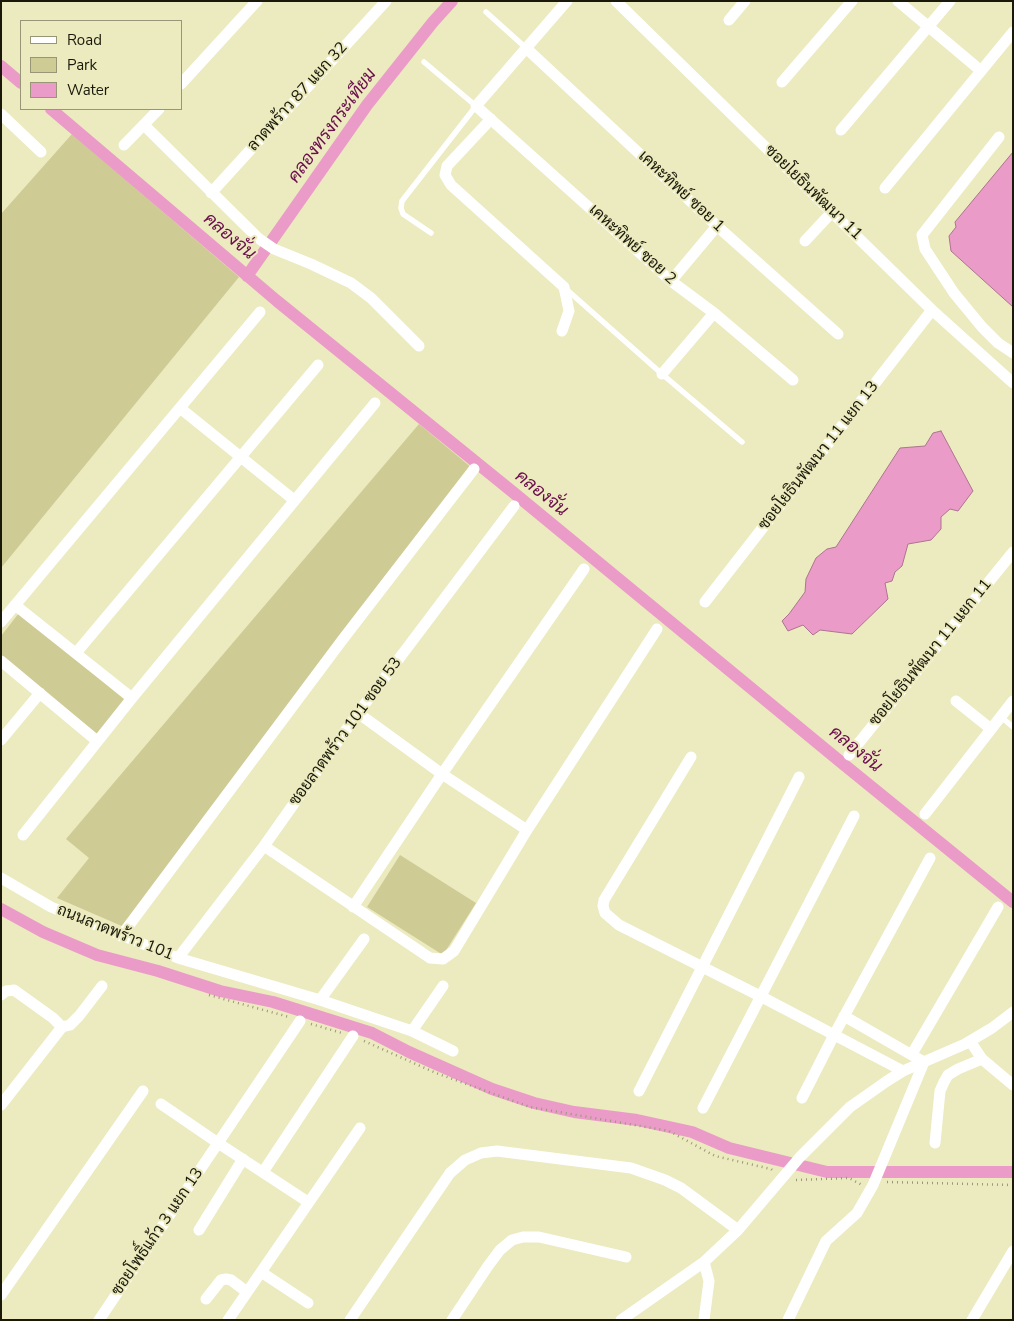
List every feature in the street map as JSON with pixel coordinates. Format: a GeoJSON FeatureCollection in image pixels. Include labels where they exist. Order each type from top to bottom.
{"type":"FeatureCollection","features":[{"type":"Feature","properties":{"kind":"street"},"geometry":{"type":"LineString","coordinates":[[182,83],[257,1]]}},
{"type":"Feature","properties":{"kind":"street","name":"ลาดพร้าว 87 แยก 32"},"geometry":{"type":"LineString","coordinates":[[211,193],[386,1]]}},
{"type":"Feature","properties":{"kind":"street"},"geometry":{"type":"LineString","coordinates":[[476,106],[567,1]]}},
{"type":"Feature","properties":{"kind":"street","name":"ซอยโยธินพัฒนา 11"},"geometry":{"type":"LineString","coordinates":[[616,1],[932,310],[1013,383]]}},
{"type":"Feature","properties":{"kind":"street"},"geometry":{"type":"LineString","coordinates":[[729,20],[745,1]]}},
{"type":"Feature","properties":{"kind":"street"},"geometry":{"type":"LineString","coordinates":[[782,82],[852,1]]}},
{"type":"Feature","properties":{"kind":"street"},"geometry":{"type":"LineString","coordinates":[[898,1],[980,70]]}},
{"type":"Feature","properties":{"kind":"street"},"geometry":{"type":"LineString","coordinates":[[841,130],[950,1]]}},
{"type":"Feature","properties":{"kind":"street"},"geometry":{"type":"LineString","coordinates":[[885,188],[1013,32]]}},
{"type":"Feature","properties":{"kind":"street","name":"เคหะทิพย์ ซอย 1"},"geometry":{"type":"LineString","coordinates":[[526,48],[717,226],[838,334]]}},
{"type":"Feature","properties":{"kind":"street","name":"เคหะทิพย์ ซอย 2"},"geometry":{"type":"LineString","coordinates":[[476,106],[671,281],[793,380]]}},
{"type":"Feature","properties":{"kind":"street"},"geometry":{"type":"LineString","coordinates":[[124,145],[158,110]]}},
{"type":"Feature","properties":{"kind":"street"},"geometry":{"type":"LineString","coordinates":[[1,114],[41,152]]}},
{"type":"Feature","properties":{"kind":"street"},"geometry":{"type":"LineString","coordinates":[[492,119],[447,166],[445,175],[451,184],[564,287],[569,311],[562,331]]}},
{"type":"Feature","properties":{"kind":"street"},"geometry":{"type":"LineString","coordinates":[[144,125],[211,193],[270,246],[350,283],[371,298],[420,346]]}},
{"type":"Feature","properties":{"kind":"street"},"geometry":{"type":"LineString","coordinates":[[999,137],[922,235],[925,249],[954,293],[982,327],[998,343],[1013,353]]}},
{"type":"Feature","properties":{"kind":"street"},"geometry":{"type":"LineString","coordinates":[[805,241],[832,212]]}},
{"type":"Feature","properties":{"kind":"street"},"geometry":{"type":"LineString","coordinates":[[671,281],[717,226]]}},
{"type":"Feature","properties":{"kind":"street","name":"ซอยโยธินพัฒนา 11 แยก 13"},"geometry":{"type":"LineString","coordinates":[[705,602],[932,310]]}},
{"type":"Feature","properties":{"kind":"street"},"geometry":{"type":"LineString","coordinates":[[1,622],[260,312]]}},
{"type":"Feature","properties":{"kind":"street"},"geometry":{"type":"LineString","coordinates":[[662,374],[714,314]]}},
{"type":"Feature","properties":{"kind":"street"},"geometry":{"type":"LineString","coordinates":[[76,653],[318,365]]}},
{"type":"Feature","properties":{"kind":"street"},"geometry":{"type":"LineString","coordinates":[[23,835],[97,741],[375,402]]}},
{"type":"Feature","properties":{"kind":"street"},"geometry":{"type":"LineString","coordinates":[[180,408],[294,500]]}},
{"type":"Feature","properties":{"kind":"street"},"geometry":{"type":"LineString","coordinates":[[121,936],[343,639],[474,470]]}},
{"type":"Feature","properties":{"kind":"street","name":"ซอยลาดพร้าว 101 ซอย 53"},"geometry":{"type":"LineString","coordinates":[[178,958],[264,846],[358,714],[514,506]]}},
{"type":"Feature","properties":{"kind":"street","name":"ซอยโยธินพัฒนา 11 แยก 11"},"geometry":{"type":"LineString","coordinates":[[849,755],[1013,552]]}},
{"type":"Feature","properties":{"kind":"street"},"geometry":{"type":"LineString","coordinates":[[353,907],[442,774],[584,569]]}},
{"type":"Feature","properties":{"kind":"street"},"geometry":{"type":"LineString","coordinates":[[15,605],[132,698]]}},
{"type":"Feature","properties":{"kind":"street"},"geometry":{"type":"LineString","coordinates":[[264,846],[430,958],[443,959],[454,951],[527,830],[657,628]]}},
{"type":"Feature","properties":{"kind":"street"},"geometry":{"type":"LineString","coordinates":[[1,661],[97,741]]}},
{"type":"Feature","properties":{"kind":"street"},"geometry":{"type":"LineString","coordinates":[[1,740],[40,693]]}},
{"type":"Feature","properties":{"kind":"street"},"geometry":{"type":"LineString","coordinates":[[956,701],[991,729]]}},
{"type":"Feature","properties":{"kind":"street"},"geometry":{"type":"LineString","coordinates":[[925,814],[1013,701]]}},
{"type":"Feature","properties":{"kind":"street"},"geometry":{"type":"LineString","coordinates":[[358,714],[442,774],[527,830]]}},
{"type":"Feature","properties":{"kind":"street"},"geometry":{"type":"LineString","coordinates":[[691,757],[604,900],[605,913],[619,925],[760,996],[903,1072]]}},
{"type":"Feature","properties":{"kind":"street"},"geometry":{"type":"LineString","coordinates":[[639,1091],[799,777]]}},
{"type":"Feature","properties":{"kind":"street"},"geometry":{"type":"LineString","coordinates":[[703,1108],[854,816]]}},
{"type":"Feature","properties":{"kind":"street"},"geometry":{"type":"LineString","coordinates":[[802,1098],[844,1016],[930,858]]}},
{"type":"Feature","properties":{"kind":"street","name":"ถนนลาดพร้าว 101"},"geometry":{"type":"LineString","coordinates":[[1,878],[51,907],[178,958],[320,1000],[412,1031],[453,1051]]}},
{"type":"Feature","properties":{"kind":"street"},"geometry":{"type":"LineString","coordinates":[[912,1054],[998,907]]}},
{"type":"Feature","properties":{"kind":"street"},"geometry":{"type":"LineString","coordinates":[[320,1000],[364,938]]}},
{"type":"Feature","properties":{"kind":"street"},"geometry":{"type":"LineString","coordinates":[[1,1105],[62,1027],[70,1024],[79,1016],[102,986]]}},
{"type":"Feature","properties":{"kind":"street"},"geometry":{"type":"LineString","coordinates":[[412,1031],[442,986]]}},
{"type":"Feature","properties":{"kind":"street"},"geometry":{"type":"LineString","coordinates":[[1,995],[6,990],[14,990],[53,1018],[62,1027]]}},
{"type":"Feature","properties":{"kind":"street"},"geometry":{"type":"LineString","coordinates":[[621,1320],[704,1262],[738,1230],[800,1157],[850,1107],[887,1081],[970,1041],[992,1028],[1013,1012]]}},
{"type":"Feature","properties":{"kind":"street"},"geometry":{"type":"LineString","coordinates":[[844,1016],[924,1062]]}},
{"type":"Feature","properties":{"kind":"street","name":"ซอยโพธิ์แก้ว 3 แยก 13"},"geometry":{"type":"LineString","coordinates":[[99,1320],[300,1021]]}},
{"type":"Feature","properties":{"kind":"street"},"geometry":{"type":"LineString","coordinates":[[263,1172],[353,1036]]}},
{"type":"Feature","properties":{"kind":"street"},"geometry":{"type":"LineString","coordinates":[[970,1041],[982,1059],[1013,1085]]}},
{"type":"Feature","properties":{"kind":"street"},"geometry":{"type":"LineString","coordinates":[[936,1143],[940,1091],[944,1082],[948,1075],[982,1059]]}},
{"type":"Feature","properties":{"kind":"street"},"geometry":{"type":"LineString","coordinates":[[788,1320],[826,1241],[856,1213],[872,1187],[924,1062]]}},
{"type":"Feature","properties":{"kind":"street"},"geometry":{"type":"LineString","coordinates":[[1,1295],[144,1091]]}},
{"type":"Feature","properties":{"kind":"street"},"geometry":{"type":"LineString","coordinates":[[162,1104],[308,1202]]}},
{"type":"Feature","properties":{"kind":"street"},"geometry":{"type":"LineString","coordinates":[[228,1320],[360,1128]]}},
{"type":"Feature","properties":{"kind":"street"},"geometry":{"type":"LineString","coordinates":[[350,1320],[450,1173],[465,1160],[481,1153],[498,1151],[631,1168],[665,1180],[680,1188],[738,1230]]}},
{"type":"Feature","properties":{"kind":"street"},"geometry":{"type":"LineString","coordinates":[[198,1230],[243,1159]]}},
{"type":"Feature","properties":{"kind":"street"},"geometry":{"type":"LineString","coordinates":[[452,1320],[500,1250],[512,1240],[523,1237],[539,1238],[626,1257]]}},
{"type":"Feature","properties":{"kind":"street"},"geometry":{"type":"LineString","coordinates":[[972,1320],[1013,1251]]}},
{"type":"Feature","properties":{"kind":"street"},"geometry":{"type":"LineString","coordinates":[[704,1262],[709,1281],[704,1320]]}},
{"type":"Feature","properties":{"kind":"street"},"geometry":{"type":"LineString","coordinates":[[261,1272],[308,1303]]}},
{"type":"Feature","properties":{"kind":"street"},"geometry":{"type":"LineString","coordinates":[[206,1300],[221,1280],[226,1279],[231,1280],[247,1292]]}},
{"type":"Feature","properties":{"kind":"lane"},"geometry":{"type":"LineString","coordinates":[[486,12],[526,48]]}},
{"type":"Feature","properties":{"kind":"lane"},"geometry":{"type":"LineString","coordinates":[[424,62],[476,106],[402,201],[400,208],[403,214],[431,233]]}},
{"type":"Feature","properties":{"kind":"lane"},"geometry":{"type":"LineString","coordinates":[[564,287],[742,442]]}},
{"type":"Feature","properties":{"kind":"lane"},"geometry":{"type":"LineString","coordinates":[[1001,716],[1013,727]]}},
{"type":"Feature","properties":{"kind":"path"},"geometry":{"type":"LineString","coordinates":[[209,994],[353,1036],[436,1073],[530,1107],[669,1131],[715,1156],[770,1169],[783,1178],[849,1178],[872,1187],[886,1182],[1013,1185]]}},
{"type":"Feature","properties":{"kind":"green space"},"geometry":{"type":"Polygon","coordinates":[[[72,134],[239,277],[1,568],[1,214],[72,134]]]}},
{"type":"Feature","properties":{"kind":"green space"},"geometry":{"type":"Polygon","coordinates":[[[419,424],[472,468],[124,927],[57,898],[89,858],[66,839],[419,424]]]}},
{"type":"Feature","properties":{"kind":"green space"},"geometry":{"type":"Polygon","coordinates":[[[19,613],[125,700],[97,734],[1,656],[1,636],[19,613]]]}},
{"type":"Feature","properties":{"kind":"green space"},"geometry":{"type":"Polygon","coordinates":[[[400,855],[476,903],[443,955],[367,907],[400,855]]]}},
{"type":"Feature","properties":{"kind":"water"},"geometry":{"type":"Polygon","coordinates":[[[1013,152],[1013,307],[951,251],[949,236],[956,227],[955,222],[1013,152]]]}},
{"type":"Feature","properties":{"kind":"water"},"geometry":{"type":"Polygon","coordinates":[[[941,431],[973,491],[958,511],[950,509],[941,517],[941,529],[931,540],[908,544],[902,566],[895,572],[892,581],[885,583],[888,599],[852,634],[820,630],[813,635],[803,625],[788,631],[782,621],[805,592],[806,579],[816,558],[827,549],[836,547],[900,448],[925,446],[933,433],[941,431]]]}},
{"type":"Feature","properties":{"kind":"waterway","name":"คลองทรงกระเทียม"},"geometry":{"type":"LineString","coordinates":[[247,276],[367,105],[452,1]]}},
{"type":"Feature","properties":{"kind":"waterway","name":"คลองจั่น"},"geometry":{"type":"LineString","coordinates":[[1,66],[20,82]]}},
{"type":"Feature","properties":{"kind":"waterway","name":"คลองจั่น"},"geometry":{"type":"LineString","coordinates":[[52,110],[277,301],[1013,902]]}},
{"type":"Feature","properties":{"kind":"waterway"},"geometry":{"type":"LineString","coordinates":[[1,909],[43,932],[97,955],[158,971],[220,991],[273,1002],[372,1033],[409,1052],[492,1089],[534,1103],[574,1112],[637,1120],[692,1132],[729,1148],[827,1172],[1013,1172]]}}]}
